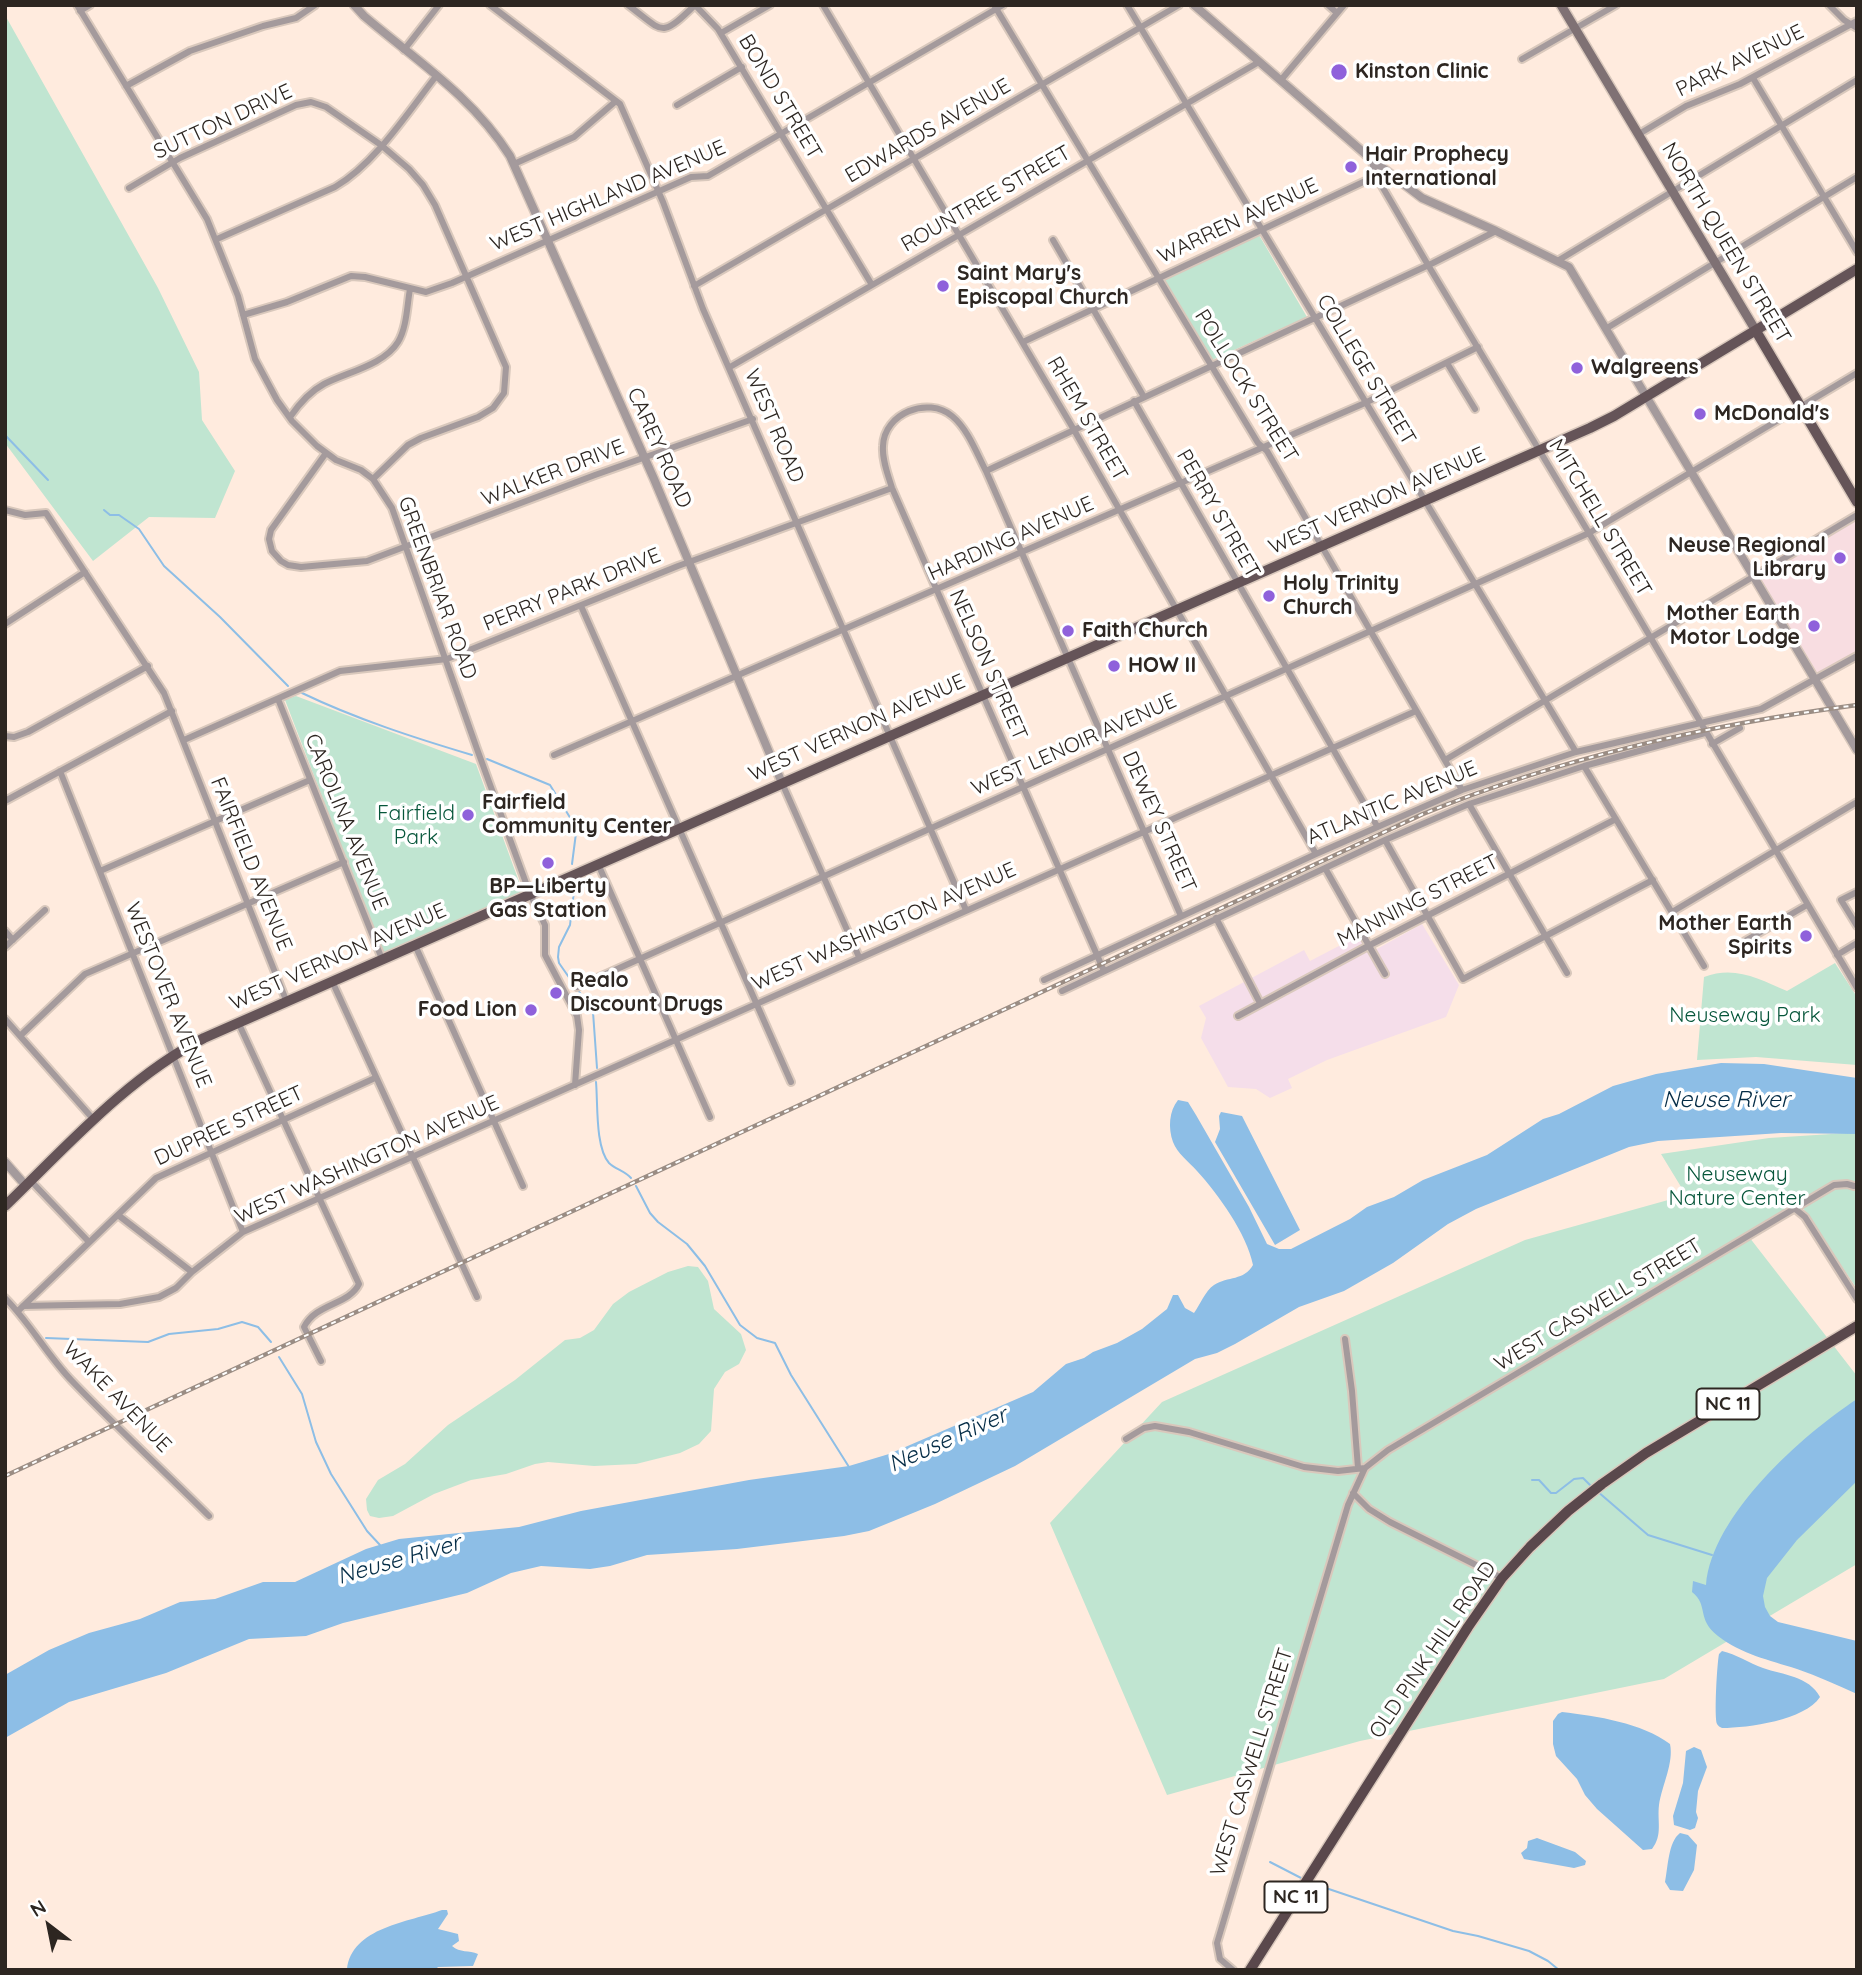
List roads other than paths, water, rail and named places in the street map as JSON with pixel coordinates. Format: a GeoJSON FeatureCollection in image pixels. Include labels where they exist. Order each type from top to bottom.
{"type":"FeatureCollection","features":[{"type":"Feature","properties":{"kind":"highway","name":"OLD PINK HILL ROAD"},"geometry":{"type":"LineString","coordinates":[[1250,1970],[1452,1651],[1502,1578],[1530,1547],[1581,1500],[1646,1453],[1857,1326]]}},
{"type":"Feature","properties":{"kind":"main road","name":"NORTH QUEEN STREET"},"geometry":{"type":"LineString","coordinates":[[1561,5],[1857,502]]}},
{"type":"Feature","properties":{"kind":"main road","name":"WEST VERNON AVENUE"},"geometry":{"type":"LineString","coordinates":[[5,1206],[130,1087],[173,1055],[238,1022],[1602,422],[1857,269]]}},
{"type":"Feature","properties":{"kind":"street"},"geometry":{"type":"LineString","coordinates":[[78,8],[90,5]]}},
{"type":"Feature","properties":{"kind":"street"},"geometry":{"type":"LineString","coordinates":[[126,86],[190,51],[263,26],[289,21],[315,5]]}},
{"type":"Feature","properties":{"kind":"street","name":"CAREY ROAD"},"geometry":{"type":"LineString","coordinates":[[354,5],[404,50],[437,75],[485,120],[514,164],[690,562],[782,783],[859,957]]}},
{"type":"Feature","properties":{"kind":"street"},"geometry":{"type":"LineString","coordinates":[[404,50],[439,5]]}},
{"type":"Feature","properties":{"kind":"street","name":"WEST ROAD"},"geometry":{"type":"LineString","coordinates":[[490,5],[620,104],[694,286],[967,910]]}},
{"type":"Feature","properties":{"kind":"street"},"geometry":{"type":"LineString","coordinates":[[628,5],[655,25],[666,29],[672,27],[695,5]]}},
{"type":"Feature","properties":{"kind":"street","name":"BOND STREET"},"geometry":{"type":"LineString","coordinates":[[695,5],[721,33],[872,285]]}},
{"type":"Feature","properties":{"kind":"street"},"geometry":{"type":"LineString","coordinates":[[721,33],[770,5]]}},
{"type":"Feature","properties":{"kind":"street","name":"RHEM STREET"},"geometry":{"type":"LineString","coordinates":[[823,5],[1023,342],[1316,854]]}},
{"type":"Feature","properties":{"kind":"street","name":"COLLEGE STREET"},"geometry":{"type":"LineString","coordinates":[[1127,5],[1576,752]]}},
{"type":"Feature","properties":{"kind":"street","name":"EDWARDS AVENUE"},"geometry":{"type":"LineString","coordinates":[[694,286],[1180,5]]}},
{"type":"Feature","properties":{"kind":"street"},"geometry":{"type":"LineString","coordinates":[[1194,5],[1371,159],[1422,198],[1496,230],[1569,267],[1857,750]]}},
{"type":"Feature","properties":{"kind":"street"},"geometry":{"type":"LineString","coordinates":[[1328,5],[1337,13]]}},
{"type":"Feature","properties":{"kind":"street"},"geometry":{"type":"LineString","coordinates":[[1281,80],[1344,5]]}},
{"type":"Feature","properties":{"kind":"street"},"geometry":{"type":"LineString","coordinates":[[1522,58],[1616,5]]}},
{"type":"Feature","properties":{"kind":"street"},"geometry":{"type":"LineString","coordinates":[[1829,5],[1855,24]]}},
{"type":"Feature","properties":{"kind":"street","name":"WEST HIGHLAND AVENUE"},"geometry":{"type":"LineString","coordinates":[[243,315],[287,302],[351,276],[365,276],[421,292],[433,291],[691,177],[708,176],[998,6]]}},
{"type":"Feature","properties":{"kind":"street","name":"POLLOCK STREET"},"geometry":{"type":"LineString","coordinates":[[998,6],[1042,85],[1211,366],[1263,447],[1462,790]]}},
{"type":"Feature","properties":{"kind":"street","name":"GREENBRIAR ROAD"},"geometry":{"type":"LineString","coordinates":[[78,8],[201,207],[217,239],[261,371],[277,400],[326,453],[373,479],[390,504],[530,894],[545,925],[544,955],[565,990],[579,1022],[575,1085]]}},
{"type":"Feature","properties":{"kind":"street","name":"PARK AVENUE"},"geometry":{"type":"LineString","coordinates":[[1639,134],[1686,106],[1752,78],[1855,24]]}},
{"type":"Feature","properties":{"kind":"street","name":"ROUNTREE STREET"},"geometry":{"type":"LineString","coordinates":[[730,367],[1259,62]]}},
{"type":"Feature","properties":{"kind":"street"},"geometry":{"type":"LineString","coordinates":[[677,105],[742,67]]}},
{"type":"Feature","properties":{"kind":"street"},"geometry":{"type":"LineString","coordinates":[[217,239],[341,183],[381,145],[437,75]]}},
{"type":"Feature","properties":{"kind":"street"},"geometry":{"type":"LineString","coordinates":[[1752,78],[1857,252]]}},
{"type":"Feature","properties":{"kind":"street"},"geometry":{"type":"LineString","coordinates":[[1559,260],[1857,80]]}},
{"type":"Feature","properties":{"kind":"street"},"geometry":{"type":"LineString","coordinates":[[514,164],[574,137],[616,101]]}},
{"type":"Feature","properties":{"kind":"street","name":"SUTTON DRIVE"},"geometry":{"type":"LineString","coordinates":[[129,188],[173,162],[306,102],[326,107],[381,145],[409,169],[428,193],[467,276],[506,367],[507,383],[503,398],[486,414],[408,445],[373,479]]}},
{"type":"Feature","properties":{"kind":"street"},"geometry":{"type":"LineString","coordinates":[[1371,159],[1376,176]]}},
{"type":"Feature","properties":{"kind":"street","name":"WARREN AVENUE"},"geometry":{"type":"LineString","coordinates":[[1023,342],[1376,176]]}},
{"type":"Feature","properties":{"kind":"street","name":"MITCHELL STREET"},"geometry":{"type":"LineString","coordinates":[[1376,176],[1857,988]]}},
{"type":"Feature","properties":{"kind":"street"},"geometry":{"type":"LineString","coordinates":[[1606,328],[1857,177]]}},
{"type":"Feature","properties":{"kind":"street"},"geometry":{"type":"LineString","coordinates":[[986,471],[1428,265],[1496,230]]}},
{"type":"Feature","properties":{"kind":"street"},"geometry":{"type":"LineString","coordinates":[[1054,240],[1144,397]]}},
{"type":"Feature","properties":{"kind":"street"},"geometry":{"type":"LineString","coordinates":[[290,417],[317,388],[393,349],[402,331],[410,289]]}},
{"type":"Feature","properties":{"kind":"street","name":"HARDING AVENUE"},"geometry":{"type":"LineString","coordinates":[[554,755],[1366,403],[1478,347]]}},
{"type":"Feature","properties":{"kind":"street"},"geometry":{"type":"LineString","coordinates":[[1447,362],[1475,409]]}},
{"type":"Feature","properties":{"kind":"street","name":"WEST LENOIR AVENUE"},"geometry":{"type":"LineString","coordinates":[[577,987],[1589,533],[1857,373]]}},
{"type":"Feature","properties":{"kind":"street","name":"PERRY STREET"},"geometry":{"type":"LineString","coordinates":[[1134,401],[1377,826]]}},
{"type":"Feature","properties":{"kind":"street","name":"NELSON STREET"},"geometry":{"type":"LineString","coordinates":[[986,471],[961,426],[952,416],[936,408],[915,408],[898,418],[884,438],[884,457],[892,488],[1104,971]]}},
{"type":"Feature","properties":{"kind":"street","name":"WALKER DRIVE"},"geometry":{"type":"LineString","coordinates":[[326,453],[272,526],[270,543],[277,558],[292,566],[367,561],[753,419]]}},
{"type":"Feature","properties":{"kind":"street","name":"DEWEY STREET"},"geometry":{"type":"LineString","coordinates":[[986,471],[1181,916]]}},
{"type":"Feature","properties":{"kind":"street","name":"PERRY PARK DRIVE"},"geometry":{"type":"LineString","coordinates":[[184,740],[344,670],[447,659],[690,562],[892,488]]}},
{"type":"Feature","properties":{"kind":"street","name":"FAIRFIELD AVENUE"},"geometry":{"type":"LineString","coordinates":[[5,510],[25,515],[46,513],[148,666],[172,710],[286,1000]]}},
{"type":"Feature","properties":{"kind":"street"},"geometry":{"type":"LineString","coordinates":[[1445,760],[1857,515]]}},
{"type":"Feature","properties":{"kind":"street"},"geometry":{"type":"LineString","coordinates":[[5,624],[85,572]]}},
{"type":"Feature","properties":{"kind":"street"},"geometry":{"type":"LineString","coordinates":[[581,606],[791,1082]]}},
{"type":"Feature","properties":{"kind":"street","name":"ATLANTIC AVENUE"},"geometry":{"type":"LineString","coordinates":[[1044,980],[1377,826],[1462,790],[1576,752],[1771,706],[1857,656]]}},
{"type":"Feature","properties":{"kind":"street"},"geometry":{"type":"LineString","coordinates":[[5,736],[14,737],[28,732],[148,666]]}},
{"type":"Feature","properties":{"kind":"street","name":"CAROLINA AVENUE"},"geometry":{"type":"LineString","coordinates":[[278,699],[382,959]]}},
{"type":"Feature","properties":{"kind":"street"},"geometry":{"type":"LineString","coordinates":[[5,801],[172,710]]}},
{"type":"Feature","properties":{"kind":"street","name":"WEST WASHINGTON AVENUE"},"geometry":{"type":"LineString","coordinates":[[21,1309],[120,1304],[148,1300],[172,1291],[243,1232],[1416,711]]}},
{"type":"Feature","properties":{"kind":"street"},"geometry":{"type":"LineString","coordinates":[[1712,744],[1740,728]]}},
{"type":"Feature","properties":{"kind":"street","name":"ATLANTIC AVENUE"},"geometry":{"type":"LineString","coordinates":[[1062,991],[1385,840],[1469,804],[1584,766],[1705,733]]}},
{"type":"Feature","properties":{"kind":"street"},"geometry":{"type":"LineString","coordinates":[[1584,766],[1704,966]]}},
{"type":"Feature","properties":{"kind":"street","name":"WESTOVER AVENUE"},"geometry":{"type":"LineString","coordinates":[[60,771],[243,1232]]}},
{"type":"Feature","properties":{"kind":"street"},"geometry":{"type":"LineString","coordinates":[[100,871],[310,780]]}},
{"type":"Feature","properties":{"kind":"street"},"geometry":{"type":"LineString","coordinates":[[1672,912],[1857,802]]}},
{"type":"Feature","properties":{"kind":"street"},"geometry":{"type":"LineString","coordinates":[[1469,804],[1567,973]]}},
{"type":"Feature","properties":{"kind":"street","name":"MANNING STREET"},"geometry":{"type":"LineString","coordinates":[[1238,1016],[1616,819]]}},
{"type":"Feature","properties":{"kind":"street"},"geometry":{"type":"LineString","coordinates":[[1385,840],[1463,979],[1653,880]]}},
{"type":"Feature","properties":{"kind":"street"},"geometry":{"type":"LineString","coordinates":[[20,1036],[85,974],[344,862]]}},
{"type":"Feature","properties":{"kind":"street"},"geometry":{"type":"LineString","coordinates":[[598,864],[710,1117]]}},
{"type":"Feature","properties":{"kind":"street"},"geometry":{"type":"LineString","coordinates":[[1325,868],[1385,974]]}},
{"type":"Feature","properties":{"kind":"street"},"geometry":{"type":"LineString","coordinates":[[1857,891],[1841,900],[1857,926]]}},
{"type":"Feature","properties":{"kind":"street"},"geometry":{"type":"LineString","coordinates":[[1745,941],[1807,905]]}},
{"type":"Feature","properties":{"kind":"street"},"geometry":{"type":"LineString","coordinates":[[1848,912],[1857,906]]}},
{"type":"Feature","properties":{"kind":"street"},"geometry":{"type":"LineString","coordinates":[[5,947],[45,910]]}},
{"type":"Feature","properties":{"kind":"street"},"geometry":{"type":"LineString","coordinates":[[1216,918],[1260,1003]]}},
{"type":"Feature","properties":{"kind":"street"},"geometry":{"type":"LineString","coordinates":[[5,931],[13,940]]}},
{"type":"Feature","properties":{"kind":"street"},"geometry":{"type":"LineString","coordinates":[[1837,955],[1857,943]]}},
{"type":"Feature","properties":{"kind":"street"},"geometry":{"type":"LineString","coordinates":[[415,944],[523,1186]]}},
{"type":"Feature","properties":{"kind":"street"},"geometry":{"type":"LineString","coordinates":[[332,981],[477,1297]]}},
{"type":"Feature","properties":{"kind":"street"},"geometry":{"type":"LineString","coordinates":[[5,1019],[94,1120]]}},
{"type":"Feature","properties":{"kind":"street"},"geometry":{"type":"LineString","coordinates":[[238,1022],[359,1284],[354,1293],[325,1306],[306,1322],[304,1327],[321,1361]]}},
{"type":"Feature","properties":{"kind":"street","name":"DUPREE STREET"},"geometry":{"type":"LineString","coordinates":[[21,1309],[156,1178],[376,1078]]}},
{"type":"Feature","properties":{"kind":"street"},"geometry":{"type":"LineString","coordinates":[[5,1162],[89,1242]]}},
{"type":"Feature","properties":{"kind":"street","name":"WEST CASWELL STREET"},"geometry":{"type":"LineString","coordinates":[[1234,1970],[1220,1959],[1217,1949],[1324,1583],[1362,1468],[1834,1185],[1854,1186]]}},
{"type":"Feature","properties":{"kind":"street"},"geometry":{"type":"LineString","coordinates":[[1794,1208],[1805,1217],[1857,1299]]}},
{"type":"Feature","properties":{"kind":"street"},"geometry":{"type":"LineString","coordinates":[[118,1215],[192,1272]]}},
{"type":"Feature","properties":{"kind":"street","name":"WAKE AVENUE"},"geometry":{"type":"LineString","coordinates":[[5,1298],[21,1309],[72,1380],[209,1516]]}},
{"type":"Feature","properties":{"kind":"street"},"geometry":{"type":"LineString","coordinates":[[1126,1439],[1144,1428],[1155,1426],[1189,1432],[1304,1467],[1338,1471],[1362,1468],[1345,1339]]}},
{"type":"Feature","properties":{"kind":"street"},"geometry":{"type":"LineString","coordinates":[[1353,1493],[1369,1509],[1390,1522],[1502,1578]]}},
{"type":"Feature","properties":{"kind":"water","name":"Neuse River"},"geometry":{"type":"Polygon","coordinates":[[[1721,1063],[1764,1064],[1857,1078],[1857,1134],[1781,1133],[1658,1141],[1629,1147],[1476,1209],[1344,1291],[1299,1307],[1217,1353],[1195,1359],[1015,1466],[935,1504],[869,1531],[737,1549],[647,1555],[590,1569],[541,1566],[511,1573],[467,1593],[343,1623],[306,1636],[249,1639],[166,1673],[69,1702],[5,1738],[5,1675],[49,1650],[89,1633],[140,1619],[180,1602],[215,1599],[263,1582],[295,1582],[366,1549],[399,1539],[519,1527],[581,1511],[749,1480],[849,1466],[889,1454],[1033,1392],[1066,1364],[1117,1343],[1142,1329],[1167,1309],[1173,1295],[1178,1295],[1185,1308],[1194,1313],[1211,1288],[1219,1282],[1245,1274],[1253,1265],[1245,1240],[1231,1215],[1173,1142],[1170,1120],[1178,1100],[1188,1102],[1249,1207],[1267,1244],[1279,1249],[1291,1249],[1423,1180],[1487,1155],[1543,1119],[1559,1114],[1613,1086],[1656,1074],[1721,1063]]]}},
{"type":"Feature","properties":{"kind":"water"},"geometry":{"type":"Polygon","coordinates":[[[1221,1112],[1242,1116],[1300,1230],[1275,1245],[1215,1142],[1220,1129],[1221,1112]]]}},
{"type":"Feature","properties":{"kind":"water"},"geometry":{"type":"Polygon","coordinates":[[[1857,1399],[1857,1481],[1797,1540],[1767,1578],[1763,1596],[1770,1616],[1778,1622],[1857,1641],[1857,1694],[1746,1652],[1727,1642],[1711,1630],[1700,1602],[1692,1592],[1693,1581],[1706,1585],[1712,1558],[1724,1532],[1763,1480],[1811,1434],[1857,1399]]]}},
{"type":"Feature","properties":{"kind":"water"},"geometry":{"type":"Polygon","coordinates":[[[1722,1651],[1802,1680],[1820,1697],[1813,1705],[1789,1717],[1760,1724],[1722,1728],[1717,1724],[1716,1690],[1718,1660],[1722,1651]]]}},
{"type":"Feature","properties":{"kind":"water"},"geometry":{"type":"Polygon","coordinates":[[[1562,1712],[1604,1718],[1633,1726],[1670,1744],[1669,1766],[1659,1805],[1659,1833],[1652,1849],[1643,1850],[1597,1809],[1585,1795],[1577,1779],[1556,1756],[1553,1721],[1562,1712]]]}},
{"type":"Feature","properties":{"kind":"water"},"geometry":{"type":"Polygon","coordinates":[[[1694,1747],[1701,1750],[1707,1767],[1698,1791],[1698,1818],[1695,1828],[1690,1830],[1674,1825],[1673,1816],[1683,1783],[1686,1751],[1694,1747]]]}},
{"type":"Feature","properties":{"kind":"water"},"geometry":{"type":"Polygon","coordinates":[[[1680,1833],[1688,1835],[1697,1845],[1694,1870],[1683,1891],[1670,1890],[1665,1882],[1673,1842],[1680,1833]]]}},
{"type":"Feature","properties":{"kind":"water"},"geometry":{"type":"Polygon","coordinates":[[[1537,1838],[1575,1852],[1586,1861],[1585,1865],[1574,1868],[1524,1859],[1521,1853],[1527,1848],[1528,1841],[1537,1838]]]}},
{"type":"Feature","properties":{"kind":"water"},"geometry":{"type":"Polygon","coordinates":[[[447,1910],[448,1914],[438,1929],[458,1934],[459,1941],[452,1946],[455,1948],[478,1954],[473,1966],[438,1967],[435,1970],[347,1970],[351,1956],[359,1944],[370,1935],[447,1910]]]}},
{"type":"Feature","properties":{"kind":"waterway"},"geometry":{"type":"LineString","coordinates":[[5,435],[48,480]]}},
{"type":"Feature","properties":{"kind":"waterway"},"geometry":{"type":"LineString","coordinates":[[104,510],[110,515],[119,515],[139,529],[164,566],[220,617],[288,686]]}},
{"type":"Feature","properties":{"kind":"waterway"},"geometry":{"type":"LineString","coordinates":[[302,693],[386,727],[472,755]]}},
{"type":"Feature","properties":{"kind":"waterway"},"geometry":{"type":"LineString","coordinates":[[487,759],[550,785],[574,824],[576,833],[572,864]]}},
{"type":"Feature","properties":{"kind":"waterway"},"geometry":{"type":"LineString","coordinates":[[575,883],[570,925],[559,947],[558,957],[559,963],[575,986]]}},
{"type":"Feature","properties":{"kind":"waterway"},"geometry":{"type":"LineString","coordinates":[[578,990],[593,1012],[597,1068]]}},
{"type":"Feature","properties":{"kind":"waterway"},"geometry":{"type":"LineString","coordinates":[[596,1082],[601,1147],[609,1163],[631,1178]]}},
{"type":"Feature","properties":{"kind":"waterway"},"geometry":{"type":"LineString","coordinates":[[636,1186],[650,1213],[687,1244],[705,1266],[740,1325],[757,1338],[775,1343],[791,1375],[849,1467]]}},
{"type":"Feature","properties":{"kind":"waterway"},"geometry":{"type":"LineString","coordinates":[[46,1338],[148,1342],[169,1334],[218,1329],[242,1322],[258,1327],[271,1342]]}},
{"type":"Feature","properties":{"kind":"waterway"},"geometry":{"type":"LineString","coordinates":[[279,1357],[302,1394],[316,1442],[331,1474],[367,1531],[380,1545]]}},
{"type":"Feature","properties":{"kind":"waterway"},"geometry":{"type":"LineString","coordinates":[[1532,1480],[1539,1480],[1551,1493],[1556,1493],[1574,1479],[1583,1478],[1593,1488]]}},
{"type":"Feature","properties":{"kind":"waterway"},"geometry":{"type":"LineString","coordinates":[[1597,1491],[1648,1535],[1712,1555]]}},
{"type":"Feature","properties":{"kind":"waterway"},"geometry":{"type":"LineString","coordinates":[[1270,1862],[1303,1879]]}},
{"type":"Feature","properties":{"kind":"waterway"},"geometry":{"type":"LineString","coordinates":[[1311,1883],[1453,1931],[1529,1951],[1559,1970]]}},
{"type":"Feature","properties":{"kind":"railway"},"geometry":{"type":"LineString","coordinates":[[5,1476],[1423,814],[1528,776],[1636,746],[1746,722],[1857,705]]}},
{"type":"Feature","properties":{"kind":"place","name":"Kinston Clinic"},"geometry":{"type":"Point","coordinates":[1339,72]}},
{"type":"Feature","properties":{"kind":"place","name":"Hair Prophecy International"},"geometry":{"type":"Point","coordinates":[1351,167]}},
{"type":"Feature","properties":{"kind":"place","name":"Saint Mary's Episcopal Church"},"geometry":{"type":"Point","coordinates":[943,286]}},
{"type":"Feature","properties":{"kind":"place","name":"Walgreens"},"geometry":{"type":"Point","coordinates":[1577,368]}},
{"type":"Feature","properties":{"kind":"place","name":"McDonald's"},"geometry":{"type":"Point","coordinates":[1700,414]}},
{"type":"Feature","properties":{"kind":"place","name":"Neuse Regional Library"},"geometry":{"type":"Point","coordinates":[1840,558]}},
{"type":"Feature","properties":{"kind":"place","name":"Holy Trinity Church"},"geometry":{"type":"Point","coordinates":[1269,596]}},
{"type":"Feature","properties":{"kind":"place","name":"Mother Earth Motor Lodge"},"geometry":{"type":"Point","coordinates":[1814,626]}},
{"type":"Feature","properties":{"kind":"place","name":"Faith Church"},"geometry":{"type":"Point","coordinates":[1068,631]}},
{"type":"Feature","properties":{"kind":"place","name":"HOW II"},"geometry":{"type":"Point","coordinates":[1114,666]}},
{"type":"Feature","properties":{"kind":"place","name":"Fairfield Community Center"},"geometry":{"type":"Point","coordinates":[468,815]}},
{"type":"Feature","properties":{"kind":"place","name":"BP—Liberty Gas Station"},"geometry":{"type":"Point","coordinates":[548,863]}},
{"type":"Feature","properties":{"kind":"place","name":"Mother Earth Spirits"},"geometry":{"type":"Point","coordinates":[1806,936]}},
{"type":"Feature","properties":{"kind":"place","name":"Realo Discount Drugs"},"geometry":{"type":"Point","coordinates":[556,993]}},
{"type":"Feature","properties":{"kind":"place","name":"Food Lion"},"geometry":{"type":"Point","coordinates":[531,1010]}},
{"type":"Feature","properties":{"kind":"park label","name":"Fairfield Park"},"geometry":{"type":"Point","coordinates":[416,826]}},
{"type":"Feature","properties":{"kind":"park label","name":"Neuseway Park"},"geometry":{"type":"Point","coordinates":[1745,1016]}},
{"type":"Feature","properties":{"kind":"park label","name":"Neuseway Nature Center"},"geometry":{"type":"Point","coordinates":[1737,1187]}}]}
